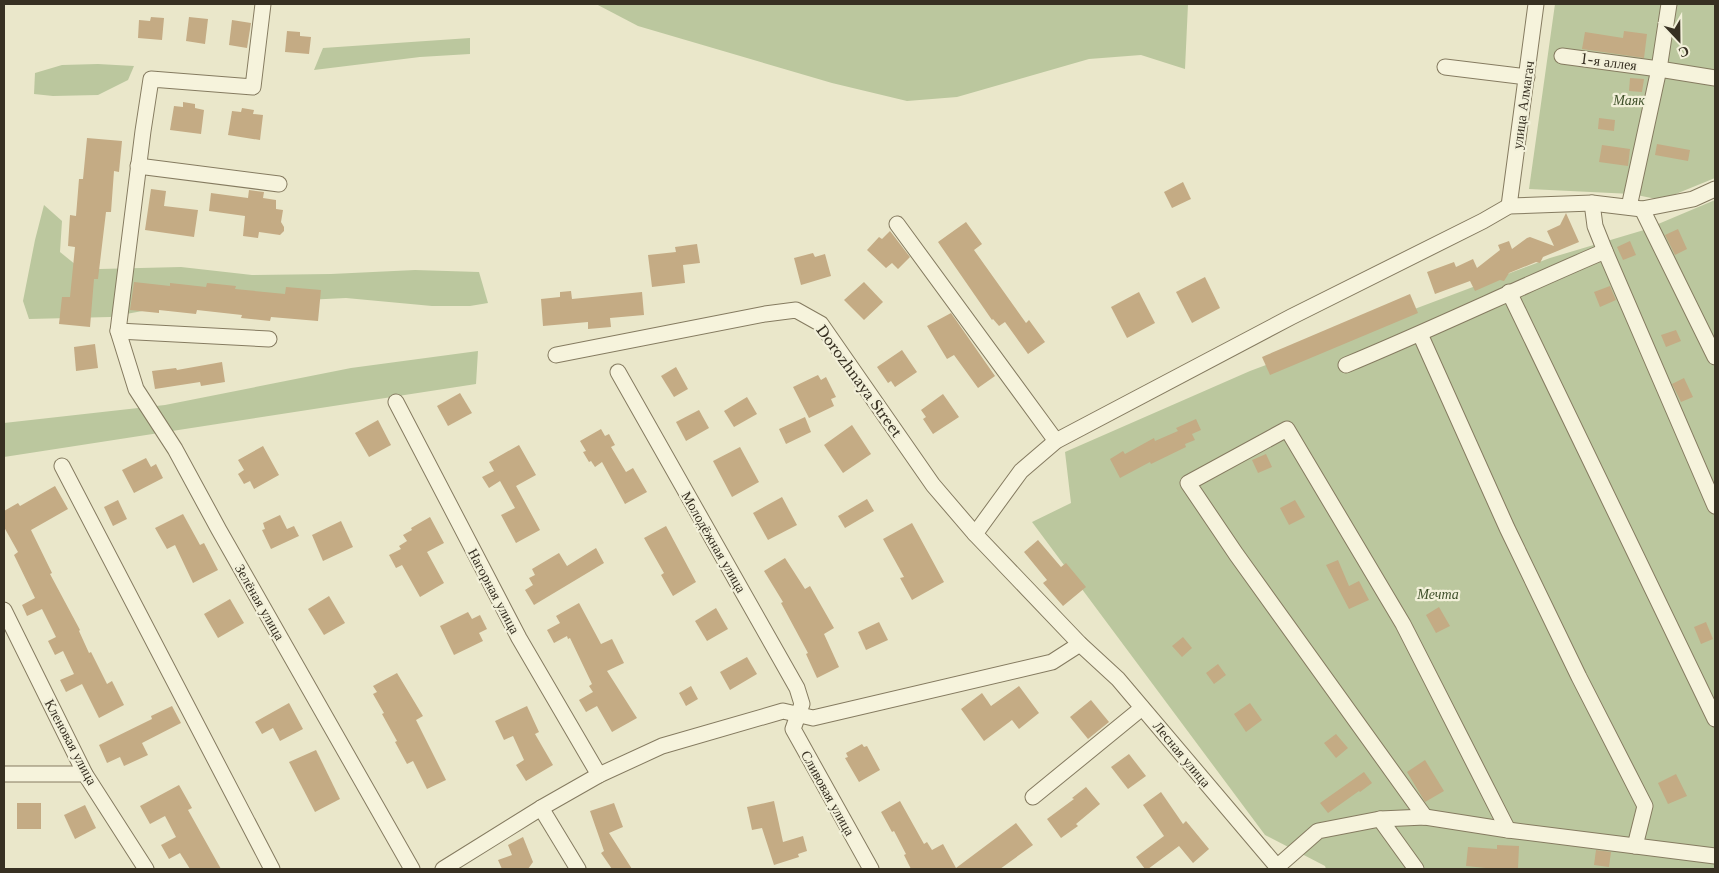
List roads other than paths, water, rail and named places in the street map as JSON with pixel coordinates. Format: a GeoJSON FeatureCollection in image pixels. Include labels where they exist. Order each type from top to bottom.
{"type":"FeatureCollection","features":[{"type":"Feature","properties":{"kind":"street"},"geometry":{"type":"LineString","coordinates":[[263,4],[253,87],[151,79],[138,166],[118,330],[269,339]]}},
{"type":"Feature","properties":{"kind":"street","name":"улица Алмагач"},"geometry":{"type":"LineString","coordinates":[[1509,206],[1536,4]]}},
{"type":"Feature","properties":{"kind":"street"},"geometry":{"type":"LineString","coordinates":[[1669,4],[1635,208],[1715,357]]}},
{"type":"Feature","properties":{"kind":"street","name":"1-я аллея"},"geometry":{"type":"LineString","coordinates":[[1562,56],[1659,68],[1715,78]]}},
{"type":"Feature","properties":{"kind":"street"},"geometry":{"type":"LineString","coordinates":[[1445,67],[1527,77]]}},
{"type":"Feature","properties":{"kind":"street"},"geometry":{"type":"LineString","coordinates":[[138,166],[279,184]]}},
{"type":"Feature","properties":{"kind":"street"},"geometry":{"type":"LineString","coordinates":[[975,534],[1021,470],[1056,441],[1292,317],[1482,222],[1509,206],[1592,202],[1635,208],[1693,199],[1715,189]]}},
{"type":"Feature","properties":{"kind":"street"},"geometry":{"type":"LineString","coordinates":[[1592,202],[1595,226],[1605,251],[1715,506]]}},
{"type":"Feature","properties":{"kind":"street"},"geometry":{"type":"LineString","coordinates":[[897,224],[1056,441]]}},
{"type":"Feature","properties":{"kind":"street"},"geometry":{"type":"LineString","coordinates":[[1346,365],[1605,251]]}},
{"type":"Feature","properties":{"kind":"street"},"geometry":{"type":"LineString","coordinates":[[1509,292],[1715,719]]}},
{"type":"Feature","properties":{"kind":"street","name":"Dorozhnaya Street"},"geometry":{"type":"LineString","coordinates":[[556,354],[765,314],[796,310],[820,324],[933,485],[975,534],[1080,644]]}},
{"type":"Feature","properties":{"kind":"street","name":"Зелёная улица"},"geometry":{"type":"LineString","coordinates":[[118,330],[136,389],[174,449],[412,869]]}},
{"type":"Feature","properties":{"kind":"street"},"geometry":{"type":"LineString","coordinates":[[1420,334],[1507,528],[1579,677],[1645,806],[1635,846]]}},
{"type":"Feature","properties":{"kind":"street","name":"Молодёжная улица"},"geometry":{"type":"LineString","coordinates":[[618,372],[797,688],[802,704],[798,715]]}},
{"type":"Feature","properties":{"kind":"street","name":"Нагорная улица"},"geometry":{"type":"LineString","coordinates":[[396,402],[519,638],[600,775]]}},
{"type":"Feature","properties":{"kind":"street"},"geometry":{"type":"LineString","coordinates":[[1425,817],[1236,554],[1188,483],[1287,429],[1403,624],[1508,830]]}},
{"type":"Feature","properties":{"kind":"street"},"geometry":{"type":"LineString","coordinates":[[62,466],[272,869]]}},
{"type":"Feature","properties":{"kind":"street","name":"Кленовая улица"},"geometry":{"type":"LineString","coordinates":[[4,610],[85,774],[146,869]]}},
{"type":"Feature","properties":{"kind":"street"},"geometry":{"type":"LineString","coordinates":[[443,869],[600,775],[662,746],[783,711],[813,718],[1052,662],[1080,644]]}},
{"type":"Feature","properties":{"kind":"street","name":"Лесная улица"},"geometry":{"type":"LineString","coordinates":[[1080,644],[1118,679],[1278,868]]}},
{"type":"Feature","properties":{"kind":"street"},"geometry":{"type":"LineString","coordinates":[[1033,797],[1142,708]]}},
{"type":"Feature","properties":{"kind":"street","name":"Сливовая улица"},"geometry":{"type":"LineString","coordinates":[[798,715],[793,729],[871,869]]}},
{"type":"Feature","properties":{"kind":"street"},"geometry":{"type":"LineString","coordinates":[[4,774],[85,774]]}},
{"type":"Feature","properties":{"kind":"street"},"geometry":{"type":"LineString","coordinates":[[542,808],[578,869]]}},
{"type":"Feature","properties":{"kind":"street"},"geometry":{"type":"LineString","coordinates":[[1278,868],[1318,831],[1380,819],[1425,817],[1508,830],[1715,856]]}},
{"type":"Feature","properties":{"kind":"street"},"geometry":{"type":"LineString","coordinates":[[1380,819],[1416,869]]}},
{"type":"Feature","properties":{"kind":"park label","name":"Маяк"},"geometry":{"type":"Point","coordinates":[1629,100]}},
{"type":"Feature","properties":{"kind":"park label","name":"Мечта"},"geometry":{"type":"Point","coordinates":[1438,594]}}]}
